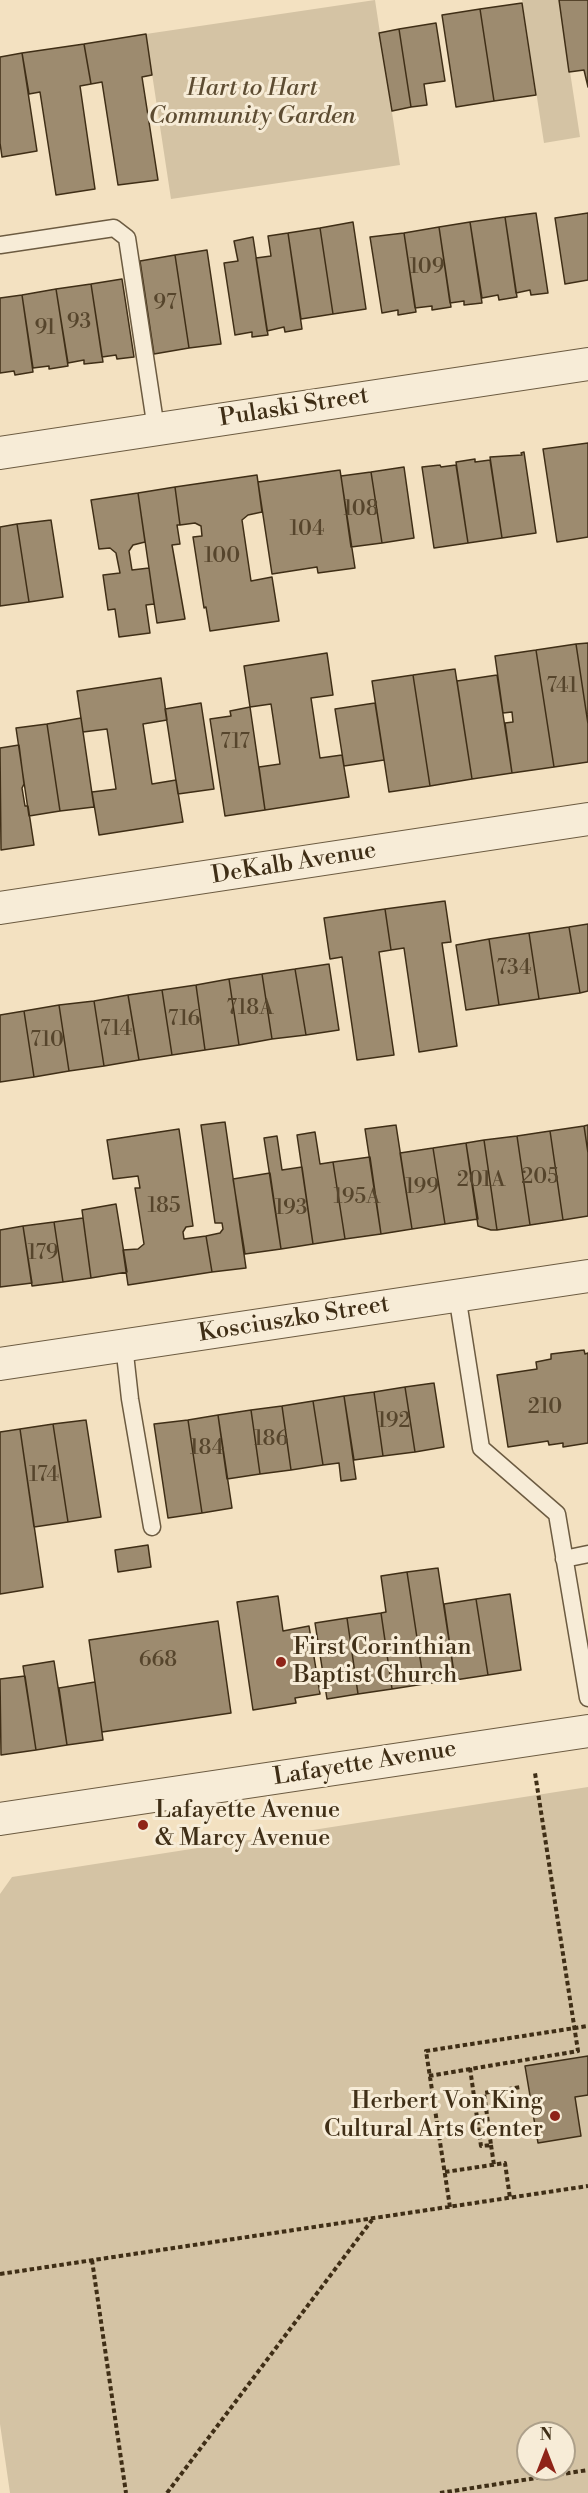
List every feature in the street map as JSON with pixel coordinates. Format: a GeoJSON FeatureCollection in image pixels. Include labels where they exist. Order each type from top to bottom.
{"type":"FeatureCollection","features":[{"type":"Feature","properties":{"kind":"street","name":"Pulaski Street"},"geometry":{"type":"LineString","coordinates":[[0,453],[588,364]]}},
{"type":"Feature","properties":{"kind":"street","name":"DeKalb Avenue"},"geometry":{"type":"LineString","coordinates":[[0,908],[588,819]]}},
{"type":"Feature","properties":{"kind":"street","name":"Kosciuszko Street"},"geometry":{"type":"LineString","coordinates":[[0,1364],[588,1275]]}},
{"type":"Feature","properties":{"kind":"street","name":"Lafayette Avenue"},"geometry":{"type":"LineString","coordinates":[[0,1819],[588,1731]]}},
{"type":"Feature","properties":{"kind":"lane"},"geometry":{"type":"LineString","coordinates":[[0,245],[114,228],[127,238],[156,429]]}},
{"type":"Feature","properties":{"kind":"lane"},"geometry":{"type":"LineString","coordinates":[[458,1296],[481,1448],[556,1514],[588,1698]]}},
{"type":"Feature","properties":{"kind":"lane"},"geometry":{"type":"LineString","coordinates":[[124,1345],[130,1399],[152,1527]]}},
{"type":"Feature","properties":{"kind":"lane"},"geometry":{"type":"LineString","coordinates":[[564,1559],[588,1554]]}},
{"type":"Feature","properties":{"kind":"path"},"geometry":{"type":"LineString","coordinates":[[429,2076],[578,2051],[530,1739]]}},
{"type":"Feature","properties":{"kind":"path"},"geometry":{"type":"LineString","coordinates":[[450,2207],[426,2051],[588,2026]]}},
{"type":"Feature","properties":{"kind":"path"},"geometry":{"type":"LineString","coordinates":[[470,2068],[481,2146],[491,2145]]}},
{"type":"Feature","properties":{"kind":"path"},"geometry":{"type":"LineString","coordinates":[[494,2165],[484,2093],[521,2086]]}},
{"type":"Feature","properties":{"kind":"path"},"geometry":{"type":"LineString","coordinates":[[444,2172],[505,2163],[510,2198]]}},
{"type":"Feature","properties":{"kind":"path"},"geometry":{"type":"LineString","coordinates":[[0,2274],[588,2186]]}},
{"type":"Feature","properties":{"kind":"path"},"geometry":{"type":"LineString","coordinates":[[167,2493],[372,2218]]}},
{"type":"Feature","properties":{"kind":"path"},"geometry":{"type":"LineString","coordinates":[[92,2260],[126,2493]]}},
{"type":"Feature","properties":{"kind":"path"},"geometry":{"type":"LineString","coordinates":[[440,2493],[588,2470]]}},
{"type":"Feature","properties":{"kind":"green space","name":"Hart to Hart Community Garden"},"geometry":{"type":"Polygon","coordinates":[[[375,0],[400,165],[171,199],[146,34],[375,0]]]}},
{"type":"Feature","properties":{"kind":"green space"},"geometry":{"type":"Polygon","coordinates":[[[522,0],[559,0],[580,137],[544,143],[522,0]]]}},
{"type":"Feature","properties":{"kind":"green space"},"geometry":{"type":"Polygon","coordinates":[[[588,1787],[588,2493],[10,2493],[0,2424],[0,1894],[12,1877],[588,1787]]]}},
{"type":"Feature","properties":{"kind":"building"},"geometry":{"type":"Polygon","coordinates":[[[559,0],[588,0],[588,87],[584,70],[569,72],[559,0]]]}},
{"type":"Feature","properties":{"kind":"building"},"geometry":{"type":"Polygon","coordinates":[[[522,3],[536,95],[494,101],[480,9],[522,3]]]}},
{"type":"Feature","properties":{"kind":"building"},"geometry":{"type":"Polygon","coordinates":[[[480,9],[494,101],[456,107],[442,15],[480,9]]]}},
{"type":"Feature","properties":{"kind":"building"},"geometry":{"type":"Polygon","coordinates":[[[436,23],[445,81],[424,84],[427,105],[411,107],[399,29],[436,23]]]}},
{"type":"Feature","properties":{"kind":"building"},"geometry":{"type":"Polygon","coordinates":[[[399,29],[411,107],[392,111],[379,33],[399,29]]]}},
{"type":"Feature","properties":{"kind":"building"},"geometry":{"type":"Polygon","coordinates":[[[146,34],[152,75],[142,77],[158,180],[118,185],[102,82],[91,84],[84,44],[146,34]]]}},
{"type":"Feature","properties":{"kind":"building"},"geometry":{"type":"Polygon","coordinates":[[[84,44],[91,84],[80,86],[95,189],[56,195],[40,92],[29,94],[22,53],[84,44]]]}},
{"type":"Feature","properties":{"kind":"building"},"geometry":{"type":"Polygon","coordinates":[[[22,53],[37,151],[2,157],[0,57],[22,53]]]}},
{"type":"Feature","properties":{"kind":"building"},"geometry":{"type":"Polygon","coordinates":[[[536,213],[548,293],[531,295],[530,290],[516,293],[505,217],[536,213]]]}},
{"type":"Feature","properties":{"kind":"building"},"geometry":{"type":"Polygon","coordinates":[[[588,213],[588,280],[565,284],[555,218],[588,213]]]}},
{"type":"Feature","properties":{"kind":"building"},"geometry":{"type":"Polygon","coordinates":[[[505,217],[517,297],[499,300],[498,295],[482,298],[470,222],[505,217]]]}},
{"type":"Feature","properties":{"kind":"building"},"geometry":{"type":"Polygon","coordinates":[[[353,222],[366,309],[333,314],[320,228],[353,222]]]}},
{"type":"Feature","properties":{"kind":"building"},"geometry":{"type":"Polygon","coordinates":[[[470,222],[482,303],[464,305],[464,301],[450,303],[439,227],[470,222]]]}},
{"type":"Feature","properties":{"kind":"building"},"geometry":{"type":"Polygon","coordinates":[[[439,227],[451,307],[432,310],[432,306],[415,308],[404,233],[439,227]]]}},
{"type":"Feature","properties":{"kind":"building"},"geometry":{"type":"Polygon","coordinates":[[[320,228],[333,314],[301,319],[288,233],[320,228]]]}},
{"type":"Feature","properties":{"kind":"building"},"geometry":{"type":"Polygon","coordinates":[[[288,233],[302,329],[285,332],[284,327],[267,331],[256,258],[271,256],[268,236],[288,233]]]}},
{"type":"Feature","properties":{"kind":"building"},"geometry":{"type":"Polygon","coordinates":[[[404,233],[416,312],[398,315],[398,310],[382,313],[370,237],[404,233]]]}},
{"type":"Feature","properties":{"kind":"building"},"geometry":{"type":"Polygon","coordinates":[[[253,237],[268,335],[252,337],[252,332],[235,335],[224,263],[238,261],[234,241],[253,237]]]}},
{"type":"Feature","properties":{"kind":"building"},"geometry":{"type":"Polygon","coordinates":[[[207,250],[221,344],[189,348],[175,255],[207,250]]]}},
{"type":"Feature","properties":{"kind":"building"},"geometry":{"type":"Polygon","coordinates":[[[175,255],[189,348],[154,354],[140,261],[175,255]]]}},
{"type":"Feature","properties":{"kind":"building"},"geometry":{"type":"Polygon","coordinates":[[[122,279],[134,357],[117,359],[116,355],[102,357],[91,284],[122,279]]]}},
{"type":"Feature","properties":{"kind":"building"},"geometry":{"type":"Polygon","coordinates":[[[91,284],[103,362],[84,364],[84,360],[68,363],[56,289],[91,284]]]}},
{"type":"Feature","properties":{"kind":"building"},"geometry":{"type":"Polygon","coordinates":[[[56,289],[68,366],[49,369],[49,366],[33,368],[22,295],[56,289]]]}},
{"type":"Feature","properties":{"kind":"building"},"geometry":{"type":"Polygon","coordinates":[[[22,295],[33,372],[15,375],[14,371],[0,373],[0,298],[22,295]]]}},
{"type":"Feature","properties":{"kind":"building"},"geometry":{"type":"Polygon","coordinates":[[[588,443],[588,537],[557,542],[543,449],[588,443]]]}},
{"type":"Feature","properties":{"kind":"building"},"geometry":{"type":"Polygon","coordinates":[[[524,452],[536,533],[502,538],[490,457],[522,455],[521,453],[524,452]]]}},
{"type":"Feature","properties":{"kind":"building"},"geometry":{"type":"Polygon","coordinates":[[[475,459],[475,462],[490,460],[502,538],[468,543],[456,462],[475,459]]]}},
{"type":"Feature","properties":{"kind":"building"},"geometry":{"type":"Polygon","coordinates":[[[440,465],[441,467],[456,465],[468,543],[434,548],[422,467],[440,465]]]}},
{"type":"Feature","properties":{"kind":"building"},"geometry":{"type":"Polygon","coordinates":[[[404,467],[414,538],[382,543],[371,472],[404,467]]]}},
{"type":"Feature","properties":{"kind":"building"},"geometry":{"type":"Polygon","coordinates":[[[340,470],[355,568],[318,573],[317,567],[272,574],[258,482],[340,470]]]}},
{"type":"Feature","properties":{"kind":"building"},"geometry":{"type":"Polygon","coordinates":[[[371,472],[382,543],[351,547],[341,476],[371,472]]]}},
{"type":"Feature","properties":{"kind":"building"},"geometry":{"type":"Polygon","coordinates":[[[257,475],[262,512],[248,515],[242,520],[251,581],[272,577],[279,621],[210,631],[206,607],[204,608],[193,537],[202,536],[201,526],[195,523],[180,525],[175,487],[257,475]]]}},
{"type":"Feature","properties":{"kind":"building"},"geometry":{"type":"Polygon","coordinates":[[[175,487],[180,544],[172,545],[185,619],[157,623],[138,493],[175,487]]]}},
{"type":"Feature","properties":{"kind":"building"},"geometry":{"type":"Polygon","coordinates":[[[138,493],[145,542],[133,545],[129,551],[132,570],[149,568],[154,604],[146,605],[150,633],[119,637],[115,609],[108,610],[103,575],[120,573],[116,553],[110,548],[99,549],[91,500],[138,493]]]}},
{"type":"Feature","properties":{"kind":"building"},"geometry":{"type":"Polygon","coordinates":[[[51,520],[63,597],[29,602],[17,524],[51,520]]]}},
{"type":"Feature","properties":{"kind":"building"},"geometry":{"type":"Polygon","coordinates":[[[17,524],[29,602],[0,606],[0,527],[17,524]]]}},
{"type":"Feature","properties":{"kind":"building"},"geometry":{"type":"Polygon","coordinates":[[[588,643],[588,724],[576,644],[588,643]]]}},
{"type":"Feature","properties":{"kind":"building"},"geometry":{"type":"Polygon","coordinates":[[[576,644],[588,724],[588,762],[554,767],[536,650],[576,644]]]}},
{"type":"Feature","properties":{"kind":"building"},"geometry":{"type":"Polygon","coordinates":[[[536,650],[554,767],[512,773],[505,723],[513,722],[512,712],[503,713],[495,656],[536,650]]]}},
{"type":"Feature","properties":{"kind":"building"},"geometry":{"type":"Polygon","coordinates":[[[327,653],[333,695],[311,698],[320,758],[342,755],[349,797],[265,810],[259,767],[280,764],[271,704],[250,707],[244,666],[327,653]]]}},
{"type":"Feature","properties":{"kind":"building"},"geometry":{"type":"Polygon","coordinates":[[[455,669],[472,779],[430,786],[413,675],[455,669]]]}},
{"type":"Feature","properties":{"kind":"building"},"geometry":{"type":"Polygon","coordinates":[[[413,675],[430,786],[389,792],[372,681],[413,675]]]}},
{"type":"Feature","properties":{"kind":"building"},"geometry":{"type":"Polygon","coordinates":[[[497,675],[512,773],[472,779],[457,681],[497,675]]]}},
{"type":"Feature","properties":{"kind":"building"},"geometry":{"type":"Polygon","coordinates":[[[161,678],[167,720],[143,724],[152,784],[176,780],[183,822],[99,835],[92,792],[116,789],[107,729],[83,732],[77,691],[161,678]]]}},
{"type":"Feature","properties":{"kind":"building"},"geometry":{"type":"Polygon","coordinates":[[[201,703],[214,789],[178,794],[165,709],[201,703]]]}},
{"type":"Feature","properties":{"kind":"building"},"geometry":{"type":"Polygon","coordinates":[[[375,703],[384,760],[344,766],[335,709],[375,703]]]}},
{"type":"Feature","properties":{"kind":"building"},"geometry":{"type":"Polygon","coordinates":[[[250,707],[265,810],[225,816],[210,719],[231,716],[230,711],[250,707]]]}},
{"type":"Feature","properties":{"kind":"building"},"geometry":{"type":"Polygon","coordinates":[[[81,718],[94,807],[60,811],[47,724],[81,718]]]}},
{"type":"Feature","properties":{"kind":"building"},"geometry":{"type":"Polygon","coordinates":[[[47,724],[60,811],[29,816],[16,728],[47,724]]]}},
{"type":"Feature","properties":{"kind":"building"},"geometry":{"type":"Polygon","coordinates":[[[19,745],[24,784],[22,788],[25,806],[28,806],[34,845],[1,850],[0,748],[19,745]]]}},
{"type":"Feature","properties":{"kind":"building"},"geometry":{"type":"Polygon","coordinates":[[[445,901],[451,942],[442,943],[457,1046],[419,1052],[404,948],[391,950],[385,909],[445,901]]]}},
{"type":"Feature","properties":{"kind":"building"},"geometry":{"type":"Polygon","coordinates":[[[385,909],[391,950],[379,952],[394,1055],[357,1060],[342,957],[330,959],[324,918],[385,909]]]}},
{"type":"Feature","properties":{"kind":"building"},"geometry":{"type":"Polygon","coordinates":[[[588,924],[588,991],[580,993],[569,927],[588,924]]]}},
{"type":"Feature","properties":{"kind":"building"},"geometry":{"type":"Polygon","coordinates":[[[569,927],[580,993],[539,999],[529,933],[569,927]]]}},
{"type":"Feature","properties":{"kind":"building"},"geometry":{"type":"Polygon","coordinates":[[[529,933],[539,999],[499,1005],[489,939],[529,933]]]}},
{"type":"Feature","properties":{"kind":"building"},"geometry":{"type":"Polygon","coordinates":[[[489,939],[499,1005],[466,1010],[456,945],[489,939]]]}},
{"type":"Feature","properties":{"kind":"building"},"geometry":{"type":"Polygon","coordinates":[[[329,964],[339,1030],[306,1035],[295,969],[329,964]]]}},
{"type":"Feature","properties":{"kind":"building"},"geometry":{"type":"Polygon","coordinates":[[[295,969],[306,1035],[272,1039],[262,974],[295,969]]]}},
{"type":"Feature","properties":{"kind":"building"},"geometry":{"type":"Polygon","coordinates":[[[262,974],[272,1039],[239,1045],[229,979],[262,974]]]}},
{"type":"Feature","properties":{"kind":"building"},"geometry":{"type":"Polygon","coordinates":[[[229,979],[239,1045],[205,1050],[196,985],[229,979]]]}},
{"type":"Feature","properties":{"kind":"building"},"geometry":{"type":"Polygon","coordinates":[[[196,985],[205,1050],[172,1055],[162,990],[196,985]]]}},
{"type":"Feature","properties":{"kind":"building"},"geometry":{"type":"Polygon","coordinates":[[[162,990],[172,1055],[139,1060],[128,995],[162,990]]]}},
{"type":"Feature","properties":{"kind":"building"},"geometry":{"type":"Polygon","coordinates":[[[128,995],[139,1060],[104,1066],[94,1001],[128,995]]]}},
{"type":"Feature","properties":{"kind":"building"},"geometry":{"type":"Polygon","coordinates":[[[94,1001],[104,1066],[69,1071],[59,1005],[94,1001]]]}},
{"type":"Feature","properties":{"kind":"building"},"geometry":{"type":"Polygon","coordinates":[[[59,1005],[69,1071],[34,1077],[24,1011],[59,1005]]]}},
{"type":"Feature","properties":{"kind":"building"},"geometry":{"type":"Polygon","coordinates":[[[24,1011],[34,1077],[0,1082],[0,1015],[24,1011]]]}},
{"type":"Feature","properties":{"kind":"building"},"geometry":{"type":"Polygon","coordinates":[[[225,1122],[246,1268],[212,1272],[206,1236],[220,1233],[223,1229],[222,1223],[215,1223],[201,1125],[225,1122]]]}},
{"type":"Feature","properties":{"kind":"building"},"geometry":{"type":"Polygon","coordinates":[[[396,1125],[412,1229],[381,1234],[365,1129],[396,1125]]]}},
{"type":"Feature","properties":{"kind":"building"},"geometry":{"type":"Polygon","coordinates":[[[588,1125],[588,1153],[584,1126],[588,1125]]]}},
{"type":"Feature","properties":{"kind":"building"},"geometry":{"type":"Polygon","coordinates":[[[584,1126],[588,1153],[588,1216],[563,1220],[550,1131],[584,1126]]]}},
{"type":"Feature","properties":{"kind":"building"},"geometry":{"type":"Polygon","coordinates":[[[179,1129],[193,1226],[186,1227],[183,1232],[184,1239],[206,1236],[212,1272],[128,1285],[123,1250],[138,1249],[144,1244],[135,1188],[140,1188],[138,1176],[113,1179],[107,1140],[179,1129]]]}},
{"type":"Feature","properties":{"kind":"building"},"geometry":{"type":"Polygon","coordinates":[[[550,1131],[563,1220],[530,1225],[517,1136],[550,1131]]]}},
{"type":"Feature","properties":{"kind":"building"},"geometry":{"type":"Polygon","coordinates":[[[315,1132],[320,1164],[333,1162],[345,1239],[313,1244],[297,1135],[315,1132]]]}},
{"type":"Feature","properties":{"kind":"building"},"geometry":{"type":"Polygon","coordinates":[[[277,1136],[282,1170],[302,1167],[313,1244],[281,1249],[264,1138],[277,1136]]]}},
{"type":"Feature","properties":{"kind":"building"},"geometry":{"type":"Polygon","coordinates":[[[517,1136],[530,1225],[497,1230],[484,1140],[517,1136]]]}},
{"type":"Feature","properties":{"kind":"building"},"geometry":{"type":"Polygon","coordinates":[[[484,1140],[497,1230],[478,1226],[466,1143],[484,1140]]]}},
{"type":"Feature","properties":{"kind":"building"},"geometry":{"type":"Polygon","coordinates":[[[466,1143],[478,1219],[445,1224],[433,1148],[466,1143]]]}},
{"type":"Feature","properties":{"kind":"building"},"geometry":{"type":"Polygon","coordinates":[[[433,1148],[445,1224],[412,1229],[400,1153],[433,1148]]]}},
{"type":"Feature","properties":{"kind":"building"},"geometry":{"type":"Polygon","coordinates":[[[370,1157],[381,1234],[345,1239],[333,1162],[370,1157]]]}},
{"type":"Feature","properties":{"kind":"building"},"geometry":{"type":"Polygon","coordinates":[[[270,1173],[281,1249],[245,1254],[233,1179],[270,1173]]]}},
{"type":"Feature","properties":{"kind":"building"},"geometry":{"type":"Polygon","coordinates":[[[116,1204],[127,1272],[91,1278],[82,1210],[116,1204]]]}},
{"type":"Feature","properties":{"kind":"building"},"geometry":{"type":"Polygon","coordinates":[[[83,1218],[91,1278],[63,1282],[54,1222],[83,1218]]]}},
{"type":"Feature","properties":{"kind":"building"},"geometry":{"type":"Polygon","coordinates":[[[54,1222],[63,1282],[32,1286],[23,1226],[54,1222]]]}},
{"type":"Feature","properties":{"kind":"building"},"geometry":{"type":"Polygon","coordinates":[[[23,1226],[32,1283],[0,1287],[0,1230],[23,1226]]]}},
{"type":"Feature","properties":{"kind":"building"},"geometry":{"type":"Polygon","coordinates":[[[584,1350],[585,1354],[588,1353],[588,1443],[563,1447],[563,1443],[549,1445],[548,1441],[508,1447],[497,1375],[537,1369],[536,1362],[551,1359],[551,1354],[584,1350]]]}},
{"type":"Feature","properties":{"kind":"building"},"geometry":{"type":"Polygon","coordinates":[[[434,1383],[444,1447],[415,1452],[405,1387],[434,1383]]]}},
{"type":"Feature","properties":{"kind":"building"},"geometry":{"type":"Polygon","coordinates":[[[405,1387],[415,1452],[383,1456],[374,1392],[405,1387]]]}},
{"type":"Feature","properties":{"kind":"building"},"geometry":{"type":"Polygon","coordinates":[[[374,1392],[383,1456],[354,1460],[344,1396],[374,1392]]]}},
{"type":"Feature","properties":{"kind":"building"},"geometry":{"type":"Polygon","coordinates":[[[344,1396],[356,1479],[341,1481],[339,1463],[323,1465],[313,1401],[344,1396]]]}},
{"type":"Feature","properties":{"kind":"building"},"geometry":{"type":"Polygon","coordinates":[[[313,1401],[323,1465],[291,1470],[282,1406],[313,1401]]]}},
{"type":"Feature","properties":{"kind":"building"},"geometry":{"type":"Polygon","coordinates":[[[282,1406],[291,1470],[260,1474],[251,1410],[282,1406]]]}},
{"type":"Feature","properties":{"kind":"building"},"geometry":{"type":"Polygon","coordinates":[[[251,1410],[260,1474],[227,1479],[218,1415],[251,1410]]]}},
{"type":"Feature","properties":{"kind":"building"},"geometry":{"type":"Polygon","coordinates":[[[218,1415],[232,1508],[202,1513],[188,1420],[218,1415]]]}},
{"type":"Feature","properties":{"kind":"building"},"geometry":{"type":"Polygon","coordinates":[[[86,1420],[101,1517],[68,1522],[53,1424],[86,1420]]]}},
{"type":"Feature","properties":{"kind":"building"},"geometry":{"type":"Polygon","coordinates":[[[188,1420],[202,1513],[168,1518],[154,1424],[188,1420]]]}},
{"type":"Feature","properties":{"kind":"building"},"geometry":{"type":"Polygon","coordinates":[[[53,1424],[68,1522],[34,1527],[20,1429],[53,1424]]]}},
{"type":"Feature","properties":{"kind":"building"},"geometry":{"type":"Polygon","coordinates":[[[20,1429],[43,1587],[0,1594],[0,1432],[20,1429]]]}},
{"type":"Feature","properties":{"kind":"building"},"geometry":{"type":"Polygon","coordinates":[[[148,1545],[151,1567],[118,1572],[115,1550],[148,1545]]]}},
{"type":"Feature","properties":{"kind":"building"},"geometry":{"type":"Polygon","coordinates":[[[438,1568],[455,1680],[424,1684],[407,1572],[438,1568]]]}},
{"type":"Feature","properties":{"kind":"building"},"geometry":{"type":"Polygon","coordinates":[[[407,1572],[424,1684],[392,1689],[381,1613],[386,1612],[381,1576],[407,1572]]]}},
{"type":"Feature","properties":{"kind":"building"},"geometry":{"type":"Polygon","coordinates":[[[510,1594],[521,1670],[488,1675],[476,1599],[510,1594]]]}},
{"type":"Feature","properties":{"kind":"building","name":"First Corinthian Baptist Church"},"geometry":{"type":"Polygon","coordinates":[[[278,1596],[283,1631],[309,1626],[320,1694],[295,1698],[296,1703],[253,1710],[237,1602],[278,1596]]]}},
{"type":"Feature","properties":{"kind":"building"},"geometry":{"type":"Polygon","coordinates":[[[476,1599],[488,1675],[455,1680],[444,1604],[476,1599]]]}},
{"type":"Feature","properties":{"kind":"building"},"geometry":{"type":"Polygon","coordinates":[[[381,1613],[392,1689],[358,1694],[347,1618],[381,1613]]]}},
{"type":"Feature","properties":{"kind":"building"},"geometry":{"type":"Polygon","coordinates":[[[347,1618],[358,1694],[327,1699],[315,1623],[347,1618]]]}},
{"type":"Feature","properties":{"kind":"building"},"geometry":{"type":"Polygon","coordinates":[[[218,1621],[231,1713],[102,1732],[89,1640],[218,1621]]]}},
{"type":"Feature","properties":{"kind":"building"},"geometry":{"type":"Polygon","coordinates":[[[54,1661],[67,1745],[36,1750],[23,1666],[54,1661]]]}},
{"type":"Feature","properties":{"kind":"building"},"geometry":{"type":"Polygon","coordinates":[[[25,1676],[36,1750],[1,1755],[0,1679],[25,1676]]]}},
{"type":"Feature","properties":{"kind":"building"},"geometry":{"type":"Polygon","coordinates":[[[95,1682],[103,1740],[67,1745],[59,1688],[95,1682]]]}},
{"type":"Feature","properties":{"kind":"building","name":"Herbert Von King Cultural Arts Center"},"geometry":{"type":"Polygon","coordinates":[[[588,2056],[588,2095],[575,2097],[581,2136],[538,2143],[525,2066],[588,2056]]]}},
{"type":"Feature","properties":{"kind":"place","name":"First Corinthian Baptist Church"},"geometry":{"type":"Point","coordinates":[281,1662]}},
{"type":"Feature","properties":{"kind":"place","name":"Lafayette Avenue & Marcy Avenue"},"geometry":{"type":"Point","coordinates":[143,1825]}},
{"type":"Feature","properties":{"kind":"place","name":"Herbert Von King Cultural Arts Center"},"geometry":{"type":"Point","coordinates":[555,2116]}}]}
